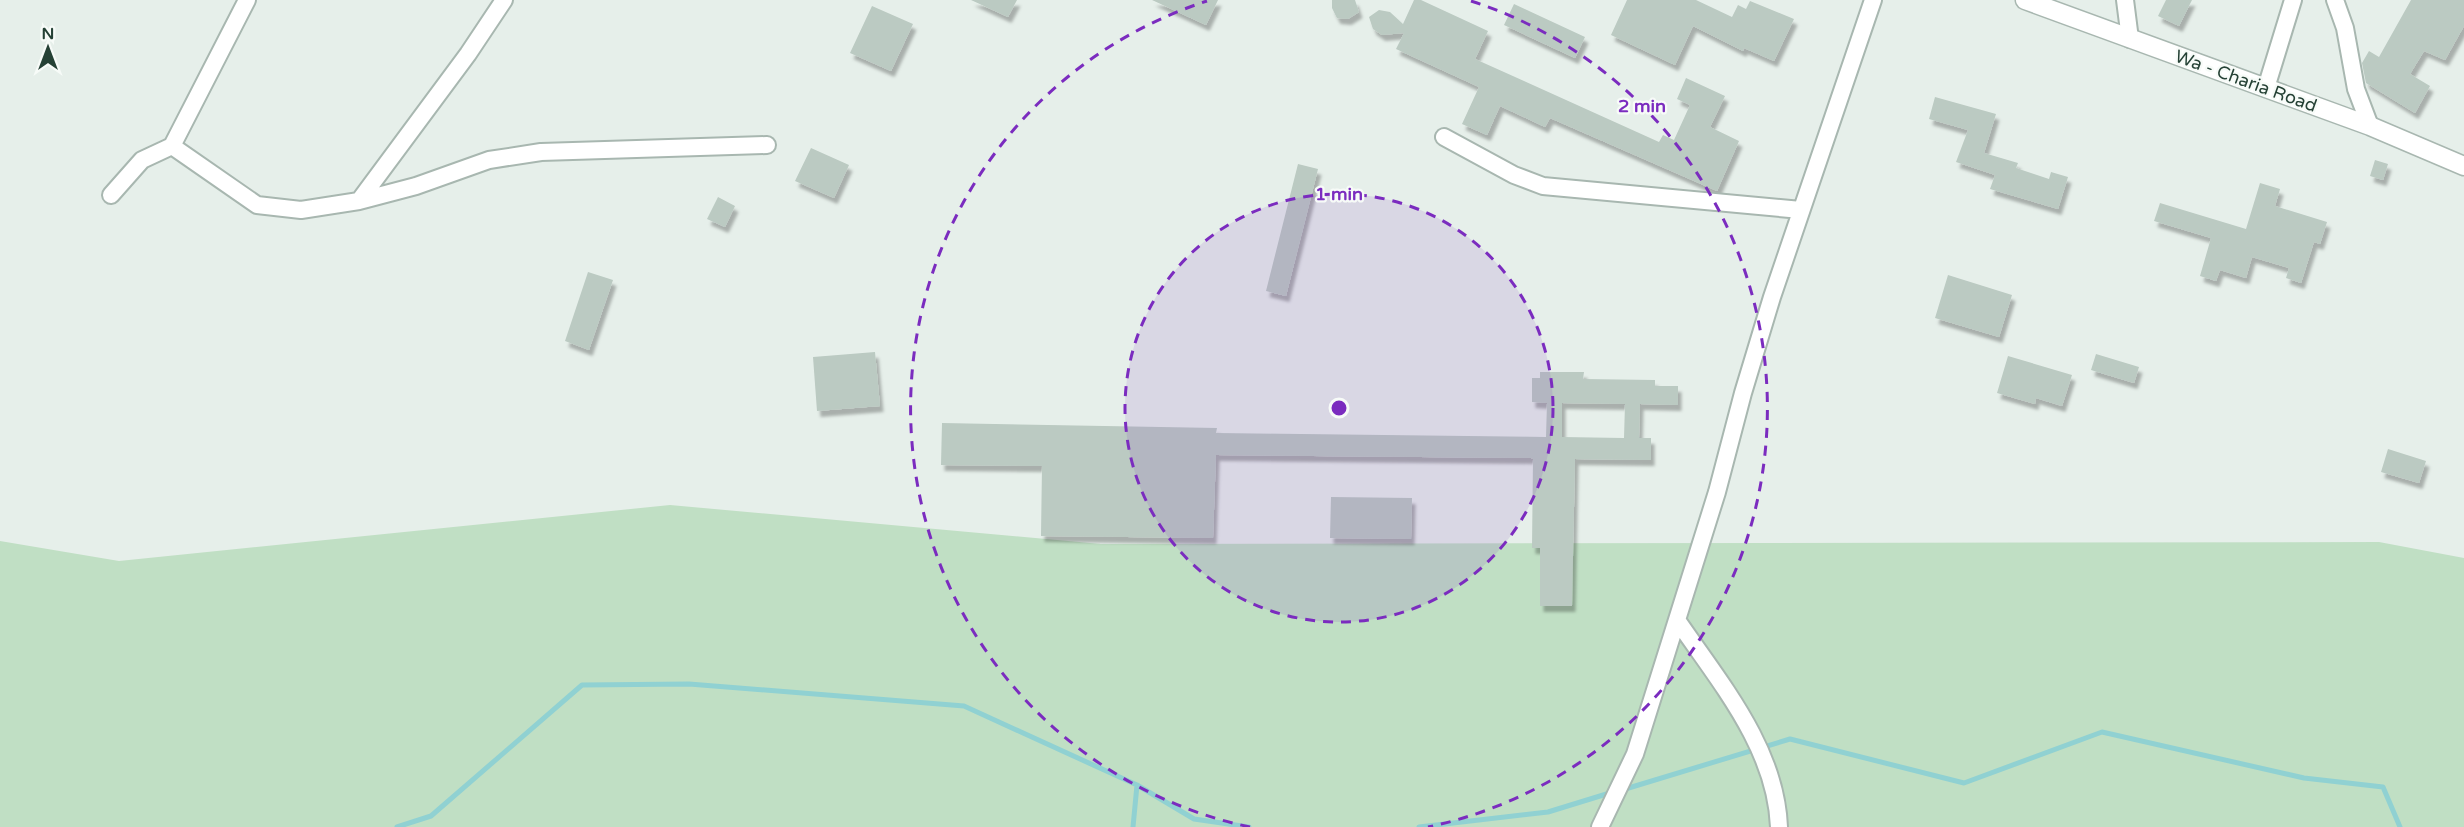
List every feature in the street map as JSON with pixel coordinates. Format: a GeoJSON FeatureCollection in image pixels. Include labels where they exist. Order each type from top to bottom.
{"type":"FeatureCollection","features":[{"type":"Feature","properties":{"kind":"street"},"geometry":{"type":"LineString","coordinates":[[111,195],[142,160],[172,146],[223,42],[247,0]]}},
{"type":"Feature","properties":{"kind":"street"},"geometry":{"type":"LineString","coordinates":[[359,201],[468,54],[504,0]]}},
{"type":"Feature","properties":{"kind":"street"},"geometry":{"type":"LineString","coordinates":[[1600,827],[1635,754],[1718,492],[1746,382],[1801,210],[1873,0]]}},
{"type":"Feature","properties":{"kind":"street","name":"Wa - Charia Road"},"geometry":{"type":"LineString","coordinates":[[2025,0],[2370,126],[2464,166]]}},
{"type":"Feature","properties":{"kind":"street"},"geometry":{"type":"LineString","coordinates":[[2125,0],[2130,39]]}},
{"type":"Feature","properties":{"kind":"street"},"geometry":{"type":"LineString","coordinates":[[2266,88],[2293,0]]}},
{"type":"Feature","properties":{"kind":"street"},"geometry":{"type":"LineString","coordinates":[[2335,0],[2345,28],[2356,89],[2370,126]]}},
{"type":"Feature","properties":{"kind":"street"},"geometry":{"type":"LineString","coordinates":[[1444,137],[1514,175],[1544,186],[1801,210]]}},
{"type":"Feature","properties":{"kind":"street"},"geometry":{"type":"LineString","coordinates":[[172,146],[257,205],[301,210],[359,201],[416,186],[489,160],[541,152],[767,145]]}},
{"type":"Feature","properties":{"kind":"street"},"geometry":{"type":"LineString","coordinates":[[1677,620],[1738,708],[1763,754],[1778,800],[1779,827]]}},
{"type":"Feature","properties":{"kind":"green space"},"geometry":{"type":"Polygon","coordinates":[[[670,505],[1101,544],[2379,542],[2464,558],[2464,827],[0,827],[0,541],[119,561],[670,505]]]}},
{"type":"Feature","properties":{"kind":"building"},"geometry":{"type":"Polygon","coordinates":[[[971,0],[1017,0],[1008,17],[971,0]]]}},
{"type":"Feature","properties":{"kind":"building"},"geometry":{"type":"Polygon","coordinates":[[[1152,0],[1218,0],[1206,25],[1152,0]]]}},
{"type":"Feature","properties":{"kind":"building"},"geometry":{"type":"Polygon","coordinates":[[[1332,0],[1355,0],[1359,12],[1348,19],[1337,18],[1332,8],[1332,0]]]}},
{"type":"Feature","properties":{"kind":"building"},"geometry":{"type":"Polygon","coordinates":[[[1414,0],[1421,0],[1488,31],[1475,59],[1659,142],[1663,135],[1674,140],[1690,105],[1677,99],[1686,78],[1725,96],[1710,127],[1739,141],[1717,191],[1550,118],[1545,127],[1500,106],[1487,135],[1462,124],[1479,87],[1396,49],[1404,33],[1382,35],[1373,29],[1369,17],[1379,10],[1390,12],[1403,24],[1414,0]]]}},
{"type":"Feature","properties":{"kind":"building"},"geometry":{"type":"Polygon","coordinates":[[[1627,0],[1696,0],[1732,17],[1738,5],[1746,9],[1750,1],[1794,19],[1774,61],[1744,48],[1743,51],[1693,26],[1675,65],[1611,35],[1627,0]]]}},
{"type":"Feature","properties":{"kind":"building"},"geometry":{"type":"Polygon","coordinates":[[[2166,0],[2192,0],[2179,26],[2158,16],[2166,0]]]}},
{"type":"Feature","properties":{"kind":"building"},"geometry":{"type":"Polygon","coordinates":[[[2411,0],[2464,0],[2464,26],[2445,60],[2424,51],[2410,74],[2430,86],[2415,113],[2366,83],[2362,63],[2369,51],[2379,57],[2411,0]]]}},
{"type":"Feature","properties":{"kind":"building"},"geometry":{"type":"Polygon","coordinates":[[[1514,4],[1585,37],[1575,58],[1504,25],[1514,4]]]}},
{"type":"Feature","properties":{"kind":"building"},"geometry":{"type":"Polygon","coordinates":[[[872,6],[913,24],[891,71],[850,53],[872,6]]]}},
{"type":"Feature","properties":{"kind":"building"},"geometry":{"type":"Polygon","coordinates":[[[1935,97],[1996,114],[1984,153],[2018,163],[2016,168],[2049,179],[2051,172],[2068,177],[2058,209],[1990,189],[1995,175],[1956,162],[1968,130],[1929,119],[1935,97]]]}},
{"type":"Feature","properties":{"kind":"building"},"geometry":{"type":"Polygon","coordinates":[[[811,148],[849,165],[834,198],[795,181],[811,148]]]}},
{"type":"Feature","properties":{"kind":"building"},"geometry":{"type":"Polygon","coordinates":[[[2375,160],[2388,164],[2383,180],[2370,176],[2375,160]]]}},
{"type":"Feature","properties":{"kind":"building"},"geometry":{"type":"Polygon","coordinates":[[[1298,164],[1318,169],[1286,296],[1266,291],[1298,164]]]}},
{"type":"Feature","properties":{"kind":"building"},"geometry":{"type":"Polygon","coordinates":[[[2260,183],[2280,189],[2275,206],[2327,222],[2320,244],[2314,242],[2301,283],[2286,278],[2289,268],[2252,257],[2246,278],[2220,270],[2216,281],[2200,276],[2211,238],[2154,221],[2160,203],[2246,229],[2260,183]]]}},
{"type":"Feature","properties":{"kind":"building"},"geometry":{"type":"Polygon","coordinates":[[[718,197],[735,206],[725,227],[707,219],[718,197]]]}},
{"type":"Feature","properties":{"kind":"building"},"geometry":{"type":"Polygon","coordinates":[[[588,272],[613,280],[589,350],[565,341],[588,272]]]}},
{"type":"Feature","properties":{"kind":"building"},"geometry":{"type":"Polygon","coordinates":[[[1948,275],[2012,295],[1999,337],[1935,318],[1948,275]]]}},
{"type":"Feature","properties":{"kind":"building"},"geometry":{"type":"Polygon","coordinates":[[[875,352],[880,406],[817,411],[813,357],[875,352]]]}},
{"type":"Feature","properties":{"kind":"building"},"geometry":{"type":"Polygon","coordinates":[[[2096,354],[2139,367],[2134,383],[2091,370],[2096,354]]]}},
{"type":"Feature","properties":{"kind":"building"},"geometry":{"type":"Polygon","coordinates":[[[2008,356],[2072,375],[2062,406],[2036,398],[2035,404],[1997,393],[2008,356]]]}},
{"type":"Feature","properties":{"kind":"building"},"geometry":{"type":"Polygon","coordinates":[[[1540,372],[1584,372],[1583,379],[1655,380],[1655,386],[1678,386],[1678,405],[1640,404],[1639,438],[1651,438],[1651,460],[1575,459],[1572,606],[1540,606],[1540,548],[1532,548],[1533,459],[1531,458],[1216,455],[1213,538],[1041,536],[1042,466],[941,465],[942,423],[1217,428],[1216,433],[1546,437],[1547,403],[1532,402],[1532,378],[1540,378],[1540,372]],[[1562,403],[1562,437],[1624,438],[1625,404],[1562,403]]]}},
{"type":"Feature","properties":{"kind":"building"},"geometry":{"type":"Polygon","coordinates":[[[2388,449],[2426,461],[2419,483],[2381,472],[2388,449]]]}},
{"type":"Feature","properties":{"kind":"building"},"geometry":{"type":"Polygon","coordinates":[[[1331,497],[1412,498],[1411,539],[1330,538],[1331,497]]]}},
{"type":"Feature","properties":{"kind":"waterway"},"geometry":{"type":"LineString","coordinates":[[397,827],[431,816],[582,685],[689,684],[964,706],[1137,785],[1194,819],[1249,827]]}},
{"type":"Feature","properties":{"kind":"waterway"},"geometry":{"type":"LineString","coordinates":[[1622,790],[1790,739],[1964,783],[2102,732],[2304,778],[2383,787],[2400,827]]}},
{"type":"Feature","properties":{"kind":"waterway"},"geometry":{"type":"LineString","coordinates":[[1133,827],[1137,785]]}},
{"type":"Feature","properties":{"kind":"waterway"},"geometry":{"type":"LineString","coordinates":[[1419,827],[1548,812],[1613,792]]}}]}
